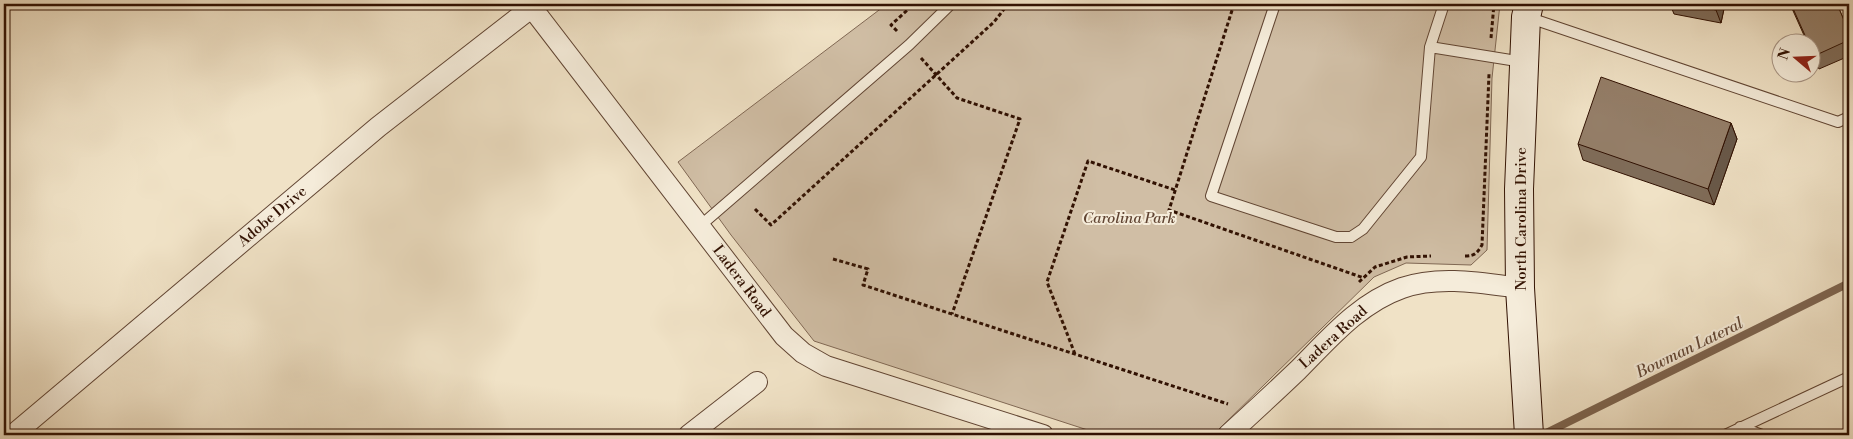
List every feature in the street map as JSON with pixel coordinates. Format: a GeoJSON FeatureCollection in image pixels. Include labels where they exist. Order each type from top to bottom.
{"type":"FeatureCollection","features":[{"type":"Feature","properties":{"kind":"main road","name":"North Carolina Drive"},"geometry":{"type":"LineString","coordinates":[[1528,10],[1519,190],[1520,288],[1524,380],[1529,435]]}},
{"type":"Feature","properties":{"kind":"street","name":"Ladera Road"},"geometry":{"type":"LineString","coordinates":[[532,5],[784,336],[803,353],[826,366],[1043,435]]}},
{"type":"Feature","properties":{"kind":"street","name":"Adobe Drive"},"geometry":{"type":"LineString","coordinates":[[13,435],[378,127],[532,5]]}},
{"type":"Feature","properties":{"kind":"street","name":"Ladera Road"},"geometry":{"type":"LineString","coordinates":[[1228,435],[1346,322],[1368,304],[1402,288],[1431,282],[1476,282],[1520,288]]}},
{"type":"Feature","properties":{"kind":"street"},"geometry":{"type":"LineString","coordinates":[[689,435],[758,382]]}},
{"type":"Feature","properties":{"kind":"lane"},"geometry":{"type":"LineString","coordinates":[[700,226],[909,45],[951,4]]}},
{"type":"Feature","properties":{"kind":"lane"},"geometry":{"type":"LineString","coordinates":[[1275,4],[1211,196],[1336,237],[1351,237],[1363,229],[1421,157],[1430,47],[1444,4]]}},
{"type":"Feature","properties":{"kind":"lane"},"geometry":{"type":"LineString","coordinates":[[1528,10],[1838,122],[1849,118]]}},
{"type":"Feature","properties":{"kind":"lane"},"geometry":{"type":"LineString","coordinates":[[1430,47],[1524,62]]}},
{"type":"Feature","properties":{"kind":"lane"},"geometry":{"type":"LineString","coordinates":[[1725,435],[1849,377]]}},
{"type":"Feature","properties":{"kind":"lane"},"geometry":{"type":"LineString","coordinates":[[1740,428],[1762,435]]}},
{"type":"Feature","properties":{"kind":"path"},"geometry":{"type":"LineString","coordinates":[[914,4],[891,25],[957,98],[1020,119],[952,314]]}},
{"type":"Feature","properties":{"kind":"path"},"geometry":{"type":"LineString","coordinates":[[755,209],[772,225],[994,22],[1008,4]]}},
{"type":"Feature","properties":{"kind":"path"},"geometry":{"type":"LineString","coordinates":[[1234,4],[1169,210],[1364,278]]}},
{"type":"Feature","properties":{"kind":"path"},"geometry":{"type":"LineString","coordinates":[[1477,253],[1482,245],[1494,4]]}},
{"type":"Feature","properties":{"kind":"path"},"geometry":{"type":"LineString","coordinates":[[1074,354],[1047,282],[1088,161],[1175,190]]}},
{"type":"Feature","properties":{"kind":"path"},"geometry":{"type":"LineString","coordinates":[[833,259],[868,270],[864,285],[1231,405]]}},
{"type":"Feature","properties":{"kind":"green space","name":"Carolina Park"},"geometry":{"type":"Polygon","coordinates":[[[887,4],[1500,4],[1492,78],[1487,250],[1471,265],[1406,263],[1374,277],[1213,435],[1103,435],[814,341],[731,235],[678,162],[887,4]]]}},
{"type":"Feature","properties":{"kind":"building"},"geometry":{"type":"Polygon","coordinates":[[[1686,4],[1717,4],[1716,10],[1686,4]]]}},
{"type":"Feature","properties":{"kind":"building"},"geometry":{"type":"Polygon","coordinates":[[[1791,4],[1837,4],[1849,32],[1849,40],[1820,53],[1820,32],[1804,32],[1791,4]]]}},
{"type":"Feature","properties":{"kind":"building"},"geometry":{"type":"Polygon","coordinates":[[[1601,77],[1731,123],[1708,189],[1578,144],[1601,77]]]}},
{"type":"Feature","properties":{"kind":"waterway","name":"Bowman Lateral"},"geometry":{"type":"LineString","coordinates":[[1542,435],[1849,283]]}}]}
